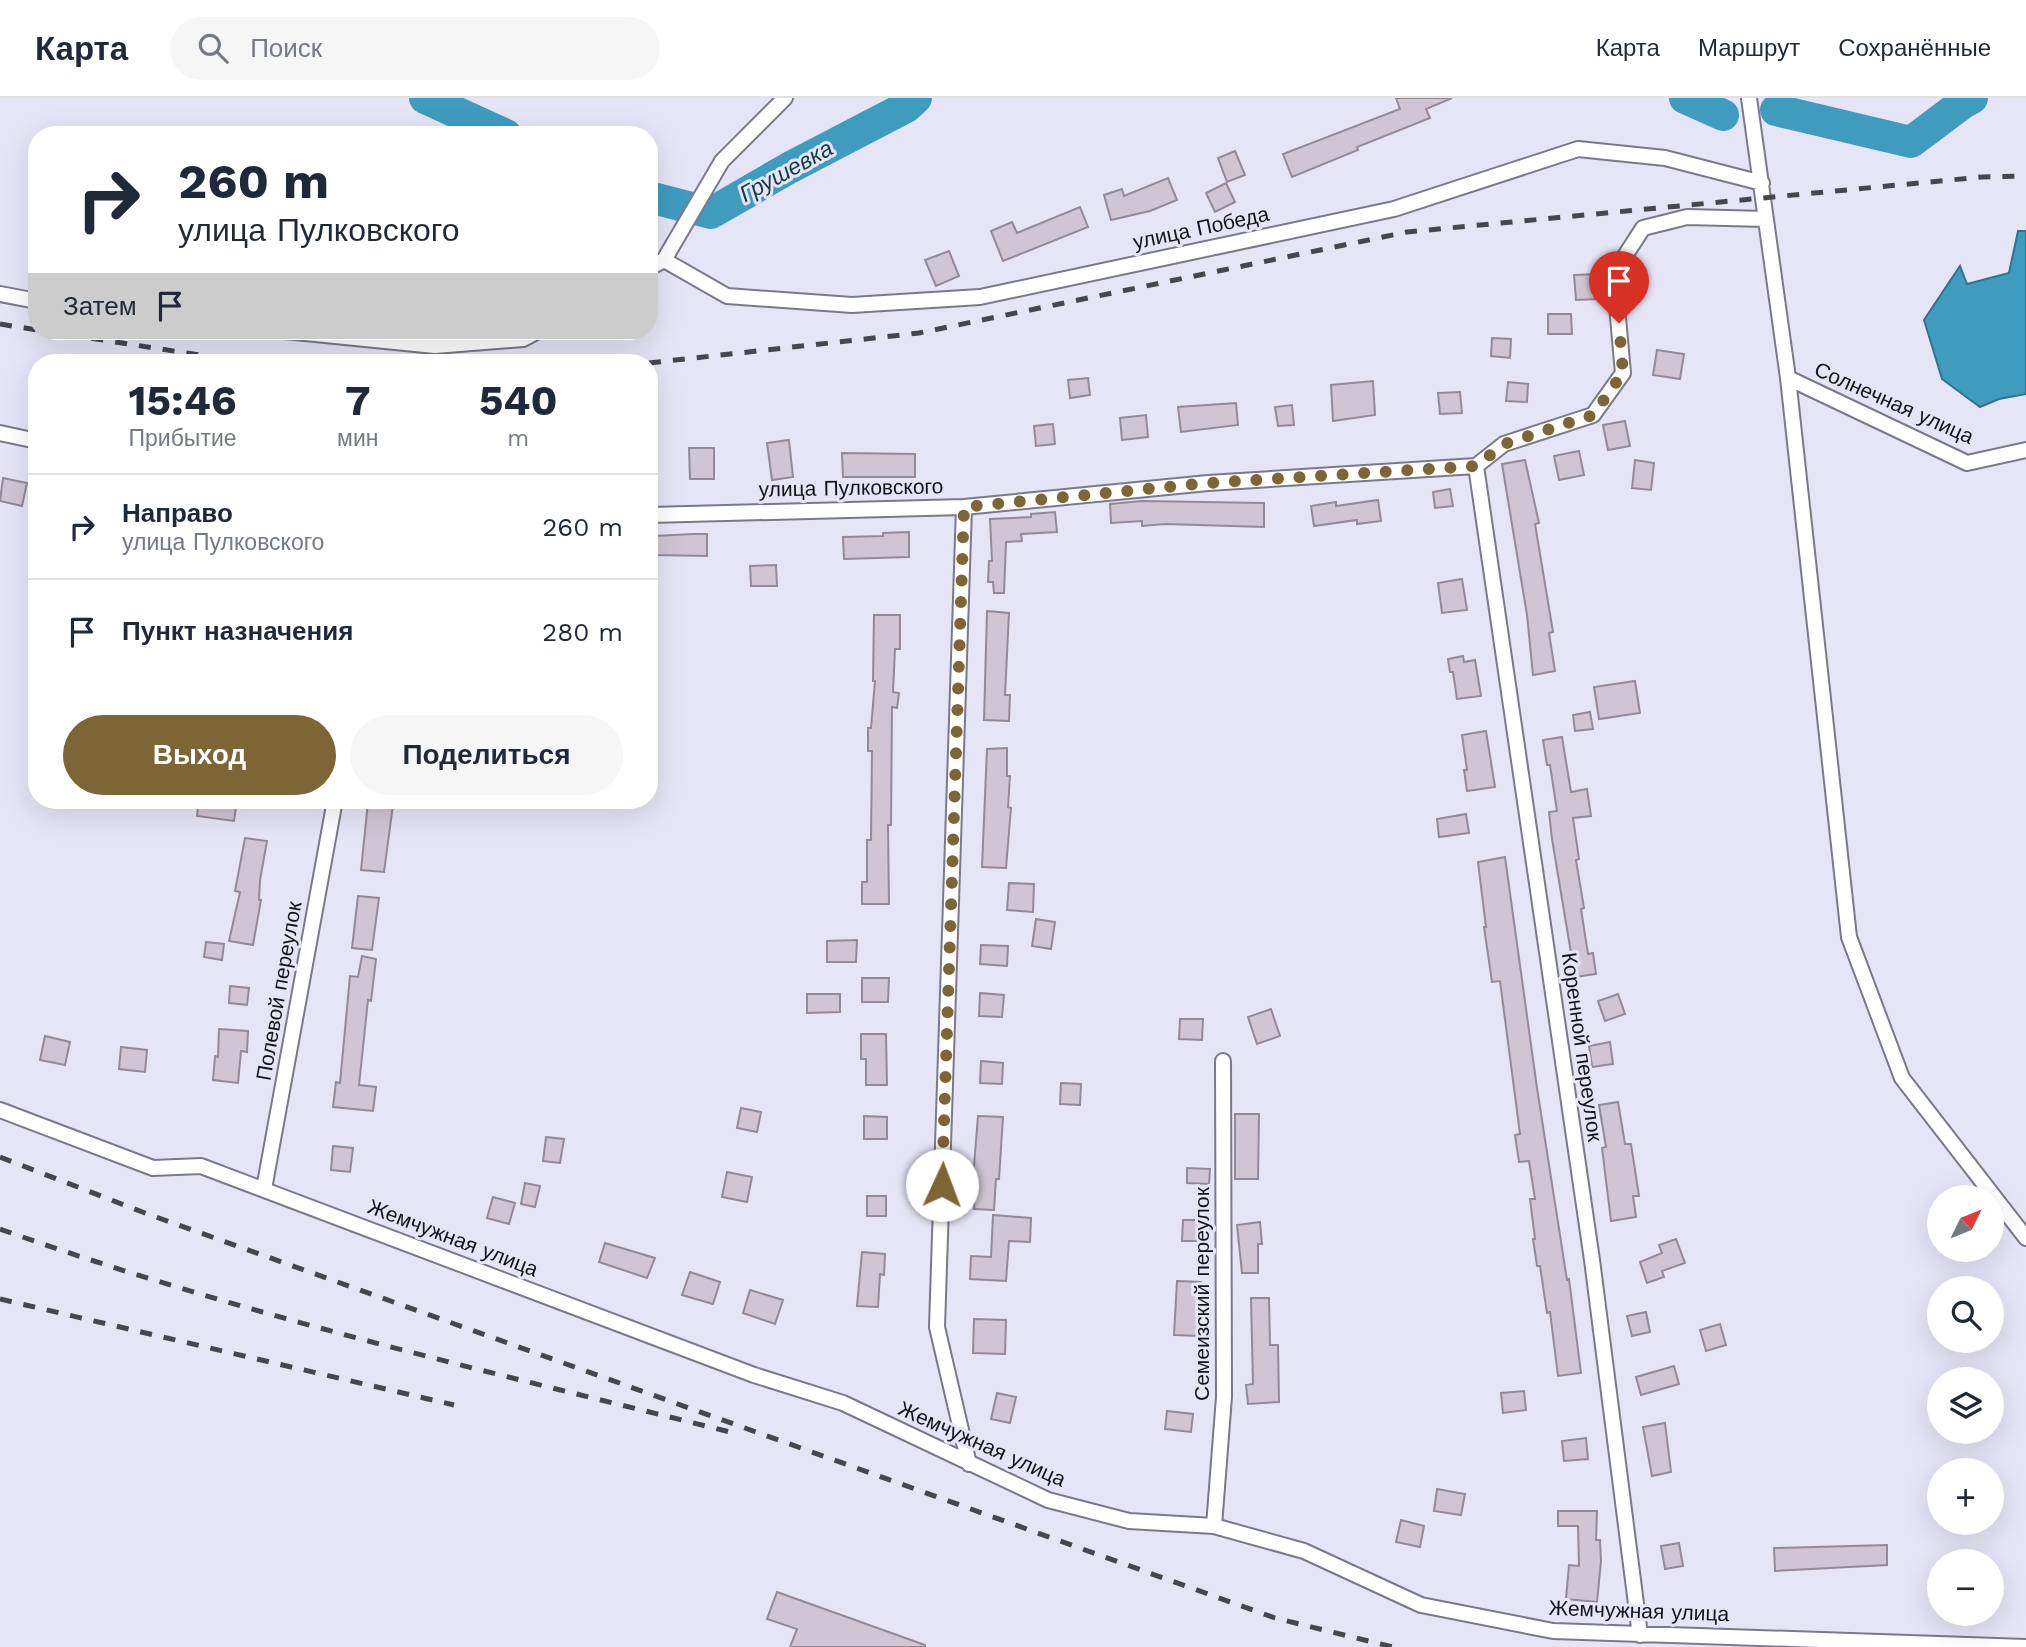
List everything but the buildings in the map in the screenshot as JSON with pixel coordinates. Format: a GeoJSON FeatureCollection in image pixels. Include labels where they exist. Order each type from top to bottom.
{"type":"FeatureCollection","features":[{"type":"Feature","properties":{"kind":"street"},"geometry":{"type":"LineString","coordinates":[[658,263],[664,260],[722,160],[785,98]]}},
{"type":"Feature","properties":{"kind":"street"},"geometry":{"type":"LineString","coordinates":[[1749,98],[1787,378],[1849,937],[1902,1078],[2026,1238]]}},
{"type":"Feature","properties":{"kind":"street","name":"улица Победа"},"geometry":{"type":"LineString","coordinates":[[664,260],[727,296],[852,305],[980,297],[1394,209],[1578,149],[1665,158],[1762,183]]}},
{"type":"Feature","properties":{"kind":"street"},"geometry":{"type":"LineString","coordinates":[[1476,466],[1504,444],[1593,415],[1623,373],[1614,273],[1643,228],[1687,217],[1766,219]]}},
{"type":"Feature","properties":{"kind":"street"},"geometry":{"type":"LineString","coordinates":[[0,294],[28,299]]}},
{"type":"Feature","properties":{"kind":"street"},"geometry":{"type":"LineString","coordinates":[[375,340],[435,346],[510,340]]}},
{"type":"Feature","properties":{"kind":"street","name":"Солнечная улица"},"geometry":{"type":"LineString","coordinates":[[1787,378],[1967,463],[2026,450]]}},
{"type":"Feature","properties":{"kind":"street"},"geometry":{"type":"LineString","coordinates":[[0,433],[28,439]]}},
{"type":"Feature","properties":{"kind":"street","name":"улица Пулковского"},"geometry":{"type":"LineString","coordinates":[[658,515],[964,507],[1208,483],[1476,466]]}},
{"type":"Feature","properties":{"kind":"street","name":"Коренной переулок"},"geometry":{"type":"LineString","coordinates":[[1476,466],[1592,1260],[1640,1635]]}},
{"type":"Feature","properties":{"kind":"street"},"geometry":{"type":"LineString","coordinates":[[964,507],[937,1327],[970,1464]]}},
{"type":"Feature","properties":{"kind":"street","name":"Полевой переулок"},"geometry":{"type":"LineString","coordinates":[[264,1189],[333,809]]}},
{"type":"Feature","properties":{"kind":"street","name":"Семеизский переулок"},"geometry":{"type":"LineString","coordinates":[[1214,1526],[1224,1397],[1223,1061]]}},
{"type":"Feature","properties":{"kind":"street","name":"Жемчужная улица"},"geometry":{"type":"LineString","coordinates":[[0,1110],[153,1168],[201,1166],[754,1375],[843,1403],[1048,1500],[1129,1521],[1214,1526],[1304,1551],[1421,1605],[1553,1631],[2026,1647]]}},
{"type":"Feature","properties":{"kind":"water"},"geometry":{"type":"Polygon","coordinates":[[[2018,231],[2026,231],[2026,394],[1999,399],[1980,407],[1942,379],[1924,320],[1960,266],[1967,284],[2009,273],[2018,231]]]}},
{"type":"Feature","properties":{"kind":"waterway","name":"Грушевка"},"geometry":{"type":"LineString","coordinates":[[425,98],[486,126]]}},
{"type":"Feature","properties":{"kind":"waterway","name":"Грушевка"},"geometry":{"type":"LineString","coordinates":[[658,199],[711,213],[789,168],[906,107],[916,98]]}},
{"type":"Feature","properties":{"kind":"waterway","name":"Грушевка"},"geometry":{"type":"LineString","coordinates":[[1685,98],[1723,115]]}},
{"type":"Feature","properties":{"kind":"waterway","name":"Грушевка"},"geometry":{"type":"LineString","coordinates":[[1776,110],[1911,142],[1972,98]]}},
{"type":"Feature","properties":{"kind":"railway"},"geometry":{"type":"LineString","coordinates":[[658,362],[919,333],[1407,232],[1982,177],[2026,176]]}},
{"type":"Feature","properties":{"kind":"railway"},"geometry":{"type":"LineString","coordinates":[[0,324],[28,329]]}},
{"type":"Feature","properties":{"kind":"railway"},"geometry":{"type":"LineString","coordinates":[[102,340],[193,354]]}},
{"type":"Feature","properties":{"kind":"railway"},"geometry":{"type":"LineString","coordinates":[[0,1157],[145,1213],[1275,1618],[1393,1647]]}},
{"type":"Feature","properties":{"kind":"railway"},"geometry":{"type":"LineString","coordinates":[[0,1229],[182,1289],[274,1315],[459,1365],[738,1434]]}},
{"type":"Feature","properties":{"kind":"railway"},"geometry":{"type":"LineString","coordinates":[[0,1299],[454,1405]]}},
{"type":"Feature","properties":{"kind":"route"},"geometry":{"type":"LineString","coordinates":[[942,1185],[964,507],[1208,483],[1476,466],[1504,444],[1593,415],[1623,373],[1619,323]]}}]}
